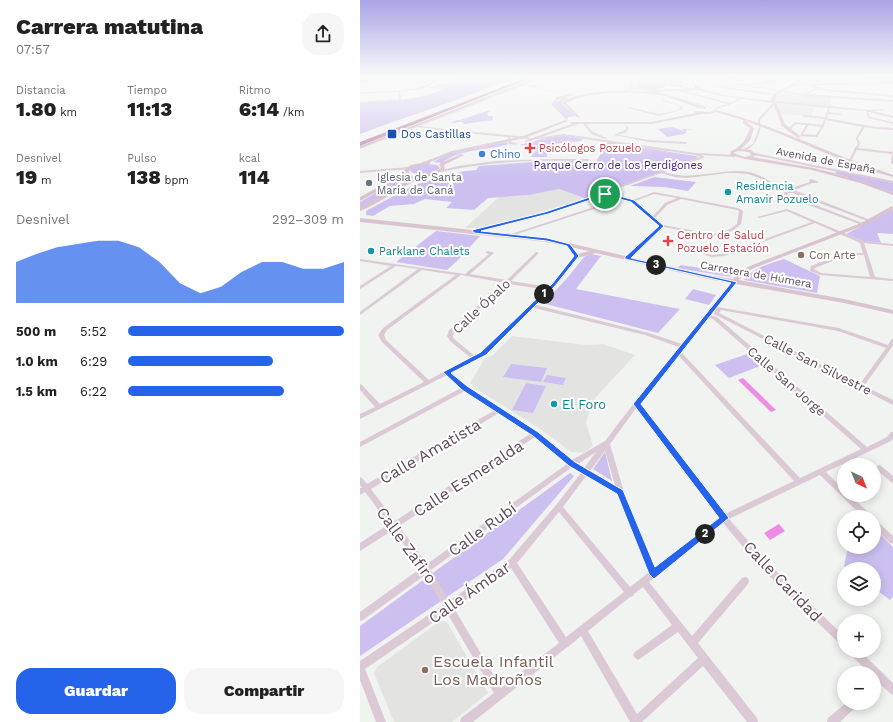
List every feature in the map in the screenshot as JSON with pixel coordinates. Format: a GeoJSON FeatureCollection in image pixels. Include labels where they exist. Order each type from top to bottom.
{"type":"FeatureCollection","features":[{"type":"Feature","properties":{"kind":"highway"},"geometry":{"type":"LineString","coordinates":[[360,141],[441,110]]}},
{"type":"Feature","properties":{"kind":"highway"},"geometry":{"type":"LineString","coordinates":[[360,141],[410,124],[446,110]]}},
{"type":"Feature","properties":{"kind":"street"},"geometry":{"type":"LineString","coordinates":[[360,148],[458,110]]}},
{"type":"Feature","properties":{"kind":"street"},"geometry":{"type":"LineString","coordinates":[[557,110],[567,120],[576,124]]}},
{"type":"Feature","properties":{"kind":"street"},"geometry":{"type":"LineString","coordinates":[[569,110],[586,122],[592,133],[608,138],[700,152],[732,154]]}},
{"type":"Feature","properties":{"kind":"street"},"geometry":{"type":"LineString","coordinates":[[636,110],[659,115],[680,110]]}},
{"type":"Feature","properties":{"kind":"street"},"geometry":{"type":"LineString","coordinates":[[441,165],[463,155],[518,144],[576,124],[586,122],[645,121],[688,110]]}},
{"type":"Feature","properties":{"kind":"street"},"geometry":{"type":"LineString","coordinates":[[693,110],[701,113]]}},
{"type":"Feature","properties":{"kind":"street"},"geometry":{"type":"LineString","coordinates":[[709,113],[716,110],[751,121],[849,161],[893,176]]}},
{"type":"Feature","properties":{"kind":"street"},"geometry":{"type":"LineString","coordinates":[[760,123],[759,120],[768,110]]}},
{"type":"Feature","properties":{"kind":"street"},"geometry":{"type":"LineString","coordinates":[[778,110],[781,120],[788,129],[810,145]]}},
{"type":"Feature","properties":{"kind":"street"},"geometry":{"type":"LineString","coordinates":[[808,124],[802,136],[817,136],[823,126],[828,110]]}},
{"type":"Feature","properties":{"kind":"street"},"geometry":{"type":"LineString","coordinates":[[852,110],[869,111],[893,117]]}},
{"type":"Feature","properties":{"kind":"street"},"geometry":{"type":"LineString","coordinates":[[869,111],[875,110]]}},
{"type":"Feature","properties":{"kind":"street"},"geometry":{"type":"LineString","coordinates":[[869,111],[869,117],[893,123]]}},
{"type":"Feature","properties":{"kind":"street"},"geometry":{"type":"LineString","coordinates":[[537,138],[554,135],[567,135],[696,154],[732,154],[748,140],[752,128],[741,121],[709,113],[701,113],[652,124],[586,122]]}},
{"type":"Feature","properties":{"kind":"street"},"geometry":{"type":"LineString","coordinates":[[827,113],[841,114]]}},
{"type":"Feature","properties":{"kind":"street"},"geometry":{"type":"LineString","coordinates":[[804,118],[804,116],[825,118],[847,121],[864,126],[893,129]]}},
{"type":"Feature","properties":{"kind":"street"},"geometry":{"type":"LineString","coordinates":[[360,199],[423,163],[453,152],[522,137],[578,117]]}},
{"type":"Feature","properties":{"kind":"street"},"geometry":{"type":"LineString","coordinates":[[788,129],[792,124],[823,126]]}},
{"type":"Feature","properties":{"kind":"street"},"geometry":{"type":"LineString","coordinates":[[417,126],[522,137],[531,140]]}},
{"type":"Feature","properties":{"kind":"street"},"geometry":{"type":"LineString","coordinates":[[849,161],[859,144],[857,138],[864,126]]}},
{"type":"Feature","properties":{"kind":"street"},"geometry":{"type":"LineString","coordinates":[[629,127],[626,131],[615,134],[647,140],[686,143]]}},
{"type":"Feature","properties":{"kind":"street"},"geometry":{"type":"LineString","coordinates":[[745,150],[754,144],[760,127]]}},
{"type":"Feature","properties":{"kind":"street"},"geometry":{"type":"LineString","coordinates":[[888,129],[893,134]]}},
{"type":"Feature","properties":{"kind":"street"},"geometry":{"type":"LineString","coordinates":[[784,135],[791,135],[792,132]]}},
{"type":"Feature","properties":{"kind":"street"},"geometry":{"type":"LineString","coordinates":[[506,136],[510,138],[510,143],[518,144]]}},
{"type":"Feature","properties":{"kind":"street"},"geometry":{"type":"LineString","coordinates":[[855,149],[893,153],[893,162]]}},
{"type":"Feature","properties":{"kind":"street"},"geometry":{"type":"LineString","coordinates":[[738,150],[745,150],[755,154]]}},
{"type":"Feature","properties":{"kind":"street"},"geometry":{"type":"LineString","coordinates":[[474,231],[541,215],[605,194],[702,157],[696,154]]}},
{"type":"Feature","properties":{"kind":"street","name":"Avenida de España"},"geometry":{"type":"LineString","coordinates":[[732,154],[825,172],[893,194]]}},
{"type":"Feature","properties":{"kind":"street"},"geometry":{"type":"LineString","coordinates":[[749,158],[755,154]]}},
{"type":"Feature","properties":{"kind":"street","name":"Avenida de España"},"geometry":{"type":"LineString","coordinates":[[755,154],[893,182]]}},
{"type":"Feature","properties":{"kind":"street"},"geometry":{"type":"LineString","coordinates":[[423,163],[441,165],[476,165],[577,160]]}},
{"type":"Feature","properties":{"kind":"street"},"geometry":{"type":"LineString","coordinates":[[441,165],[443,168],[441,171]]}},
{"type":"Feature","properties":{"kind":"street"},"geometry":{"type":"LineString","coordinates":[[360,209],[426,175],[476,165]]}},
{"type":"Feature","properties":{"kind":"street"},"geometry":{"type":"LineString","coordinates":[[360,173],[408,171],[426,175]]}},
{"type":"Feature","properties":{"kind":"street"},"geometry":{"type":"LineString","coordinates":[[662,172],[675,176],[693,178],[728,172],[749,173],[761,177],[788,192],[800,194],[871,221]]}},
{"type":"Feature","properties":{"kind":"street"},"geometry":{"type":"LineString","coordinates":[[788,192],[812,182]]}},
{"type":"Feature","properties":{"kind":"street"},"geometry":{"type":"LineString","coordinates":[[788,192],[786,195],[863,224]]}},
{"type":"Feature","properties":{"kind":"street"},"geometry":{"type":"LineString","coordinates":[[605,194],[633,201],[662,226],[713,235],[733,230],[739,224],[741,211],[738,209],[654,193],[633,201]]}},
{"type":"Feature","properties":{"kind":"street"},"geometry":{"type":"LineString","coordinates":[[792,197],[798,197],[800,194]]}},
{"type":"Feature","properties":{"kind":"street"},"geometry":{"type":"LineString","coordinates":[[653,219],[666,204],[681,198]]}},
{"type":"Feature","properties":{"kind":"street"},"geometry":{"type":"LineString","coordinates":[[510,235],[595,208]]}},
{"type":"Feature","properties":{"kind":"street"},"geometry":{"type":"LineString","coordinates":[[734,282],[743,272],[752,267],[871,221],[893,208]]}},
{"type":"Feature","properties":{"kind":"street"},"geometry":{"type":"LineString","coordinates":[[759,217],[787,210],[862,242],[893,246]]}},
{"type":"Feature","properties":{"kind":"street","name":"Carretera de Húmera"},"geometry":{"type":"LineString","coordinates":[[360,217],[379,221]]}},
{"type":"Feature","properties":{"kind":"street","name":"Carretera de Húmera"},"geometry":{"type":"LineString","coordinates":[[360,220],[547,240],[734,282],[844,301],[893,312]]}},
{"type":"Feature","properties":{"kind":"street"},"geometry":{"type":"LineString","coordinates":[[694,250],[711,256],[724,255],[816,222]]}},
{"type":"Feature","properties":{"kind":"street"},"geometry":{"type":"LineString","coordinates":[[627,258],[662,226]]}},
{"type":"Feature","properties":{"kind":"street"},"geometry":{"type":"LineString","coordinates":[[862,242],[873,278]]}},
{"type":"Feature","properties":{"kind":"street"},"geometry":{"type":"LineString","coordinates":[[569,245],[577,256]]}},
{"type":"Feature","properties":{"kind":"street"},"geometry":{"type":"LineString","coordinates":[[360,417],[475,359],[500,338],[550,289],[577,256],[583,252],[583,248]]}},
{"type":"Feature","properties":{"kind":"street"},"geometry":{"type":"LineString","coordinates":[[428,382],[384,341],[381,335],[385,329],[492,253],[487,252]]}},
{"type":"Feature","properties":{"kind":"street"},"geometry":{"type":"LineString","coordinates":[[577,256],[590,252],[604,253]]}},
{"type":"Feature","properties":{"kind":"street","name":"Calle Ópalo"},"geometry":{"type":"LineString","coordinates":[[475,359],[452,340],[450,333],[507,283],[537,253]]}},
{"type":"Feature","properties":{"kind":"street"},"geometry":{"type":"LineString","coordinates":[[865,254],[847,254],[813,267],[812,270],[820,274],[893,280]]}},
{"type":"Feature","properties":{"kind":"street"},"geometry":{"type":"LineString","coordinates":[[360,260],[550,289]]}},
{"type":"Feature","properties":{"kind":"street"},"geometry":{"type":"LineString","coordinates":[[360,288],[395,265]]}},
{"type":"Feature","properties":{"kind":"street"},"geometry":{"type":"LineString","coordinates":[[360,314],[421,269]]}},
{"type":"Feature","properties":{"kind":"street","name":"Calle Ámbar"},"geometry":{"type":"LineString","coordinates":[[360,668],[512,563],[559,507],[585,470],[678,352],[715,313],[734,282]]}},
{"type":"Feature","properties":{"kind":"street"},"geometry":{"type":"LineString","coordinates":[[533,306],[647,334],[683,346]]}},
{"type":"Feature","properties":{"kind":"street"},"geometry":{"type":"LineString","coordinates":[[715,313],[839,330],[889,347]]}},
{"type":"Feature","properties":{"kind":"street","name":"Calle San Silvestre"},"geometry":{"type":"LineString","coordinates":[[715,313],[893,403]]}},
{"type":"Feature","properties":{"kind":"street","name":"Calle San Jorge"},"geometry":{"type":"LineString","coordinates":[[715,313],[866,450]]}},
{"type":"Feature","properties":{"kind":"street"},"geometry":{"type":"LineString","coordinates":[[861,386],[893,341]]}},
{"type":"Feature","properties":{"kind":"street"},"geometry":{"type":"LineString","coordinates":[[678,352],[799,482]]}},
{"type":"Feature","properties":{"kind":"street"},"geometry":{"type":"LineString","coordinates":[[447,372],[465,388],[535,434],[572,464],[585,470],[620,492]]}},
{"type":"Feature","properties":{"kind":"street"},"geometry":{"type":"LineString","coordinates":[[360,386],[379,407]]}},
{"type":"Feature","properties":{"kind":"street"},"geometry":{"type":"LineString","coordinates":[[360,445],[465,388]]}},
{"type":"Feature","properties":{"kind":"street","name":"Calle Caridad"},"geometry":{"type":"LineString","coordinates":[[637,404],[724,518],[762,563],[837,635]]}},
{"type":"Feature","properties":{"kind":"street","name":"Calle Amatista"},"geometry":{"type":"LineString","coordinates":[[363,490],[500,410]]}},
{"type":"Feature","properties":{"kind":"street","name":"Calle Esmeralda"},"geometry":{"type":"LineString","coordinates":[[360,547],[535,434]]}},
{"type":"Feature","properties":{"kind":"street"},"geometry":{"type":"LineString","coordinates":[[465,722],[724,518],[889,439],[893,434]]}},
{"type":"Feature","properties":{"kind":"street"},"geometry":{"type":"LineString","coordinates":[[606,443],[620,492],[654,574]]}},
{"type":"Feature","properties":{"kind":"street","name":"Calle Rubí"},"geometry":{"type":"LineString","coordinates":[[360,616],[572,464],[606,443]]}},
{"type":"Feature","properties":{"kind":"street"},"geometry":{"type":"LineString","coordinates":[[881,470],[893,480]]}},
{"type":"Feature","properties":{"kind":"street"},"geometry":{"type":"LineString","coordinates":[[821,472],[837,487]]}},
{"type":"Feature","properties":{"kind":"street","name":"Calle Zafiro"},"geometry":{"type":"LineString","coordinates":[[360,480],[363,490],[394,526],[426,569],[500,695]]}},
{"type":"Feature","properties":{"kind":"street"},"geometry":{"type":"LineString","coordinates":[[853,502],[861,510]]}},
{"type":"Feature","properties":{"kind":"street"},"geometry":{"type":"LineString","coordinates":[[559,507],[630,592]]}},
{"type":"Feature","properties":{"kind":"street"},"geometry":{"type":"LineString","coordinates":[[881,530],[893,541]]}},
{"type":"Feature","properties":{"kind":"street"},"geometry":{"type":"LineString","coordinates":[[512,563],[565,644]]}},
{"type":"Feature","properties":{"kind":"street"},"geometry":{"type":"LineString","coordinates":[[692,643],[745,581]]}},
{"type":"Feature","properties":{"kind":"street"},"geometry":{"type":"LineString","coordinates":[[644,582],[753,722]]}},
{"type":"Feature","properties":{"kind":"street"},"geometry":{"type":"LineString","coordinates":[[638,655],[679,626]]}},
{"type":"Feature","properties":{"kind":"street"},"geometry":{"type":"LineString","coordinates":[[582,630],[636,722],[704,659]]}},
{"type":"Feature","properties":{"kind":"street"},"geometry":{"type":"LineString","coordinates":[[859,658],[866,666]]}},
{"type":"Feature","properties":{"kind":"street"},"geometry":{"type":"LineString","coordinates":[[360,668],[381,722]]}},
{"type":"Feature","properties":{"kind":"street"},"geometry":{"type":"LineString","coordinates":[[881,683],[893,690]]}},
{"type":"Feature","properties":{"kind":"street"},"geometry":{"type":"LineString","coordinates":[[832,722],[846,710]]}},
{"type":"Feature","properties":{"kind":"shaded area"},"geometry":{"type":"Polygon","coordinates":[[[779,110],[814,110],[811,116],[780,114],[779,110]]]}},
{"type":"Feature","properties":{"kind":"shaded area"},"geometry":{"type":"Polygon","coordinates":[[[559,189],[587,199],[483,228],[465,228],[499,197],[529,195],[559,189]]]}},
{"type":"Feature","properties":{"kind":"shaded area"},"geometry":{"type":"Polygon","coordinates":[[[512,336],[586,345],[603,344],[635,355],[595,398],[586,423],[593,446],[583,453],[571,452],[539,428],[473,387],[470,383],[485,358],[493,355],[512,336]]]}},
{"type":"Feature","properties":{"kind":"shaded area"},"geometry":{"type":"Polygon","coordinates":[[[743,378],[776,410],[771,412],[738,380],[743,378]]]}},
{"type":"Feature","properties":{"kind":"shaded area"},"geometry":{"type":"Polygon","coordinates":[[[779,524],[785,531],[770,540],[764,533],[779,524]]]}},
{"type":"Feature","properties":{"kind":"shaded area","name":"Escuela Infantil Los Madroños"},"geometry":{"type":"Polygon","coordinates":[[[440,621],[447,622],[488,693],[452,722],[394,722],[374,673],[377,667],[440,621]]]}},
{"type":"Feature","properties":{"kind":"green space"},"geometry":{"type":"Polygon","coordinates":[[[360,110],[429,110],[385,125],[360,134],[360,110]]]}},
{"type":"Feature","properties":{"kind":"green space"},"geometry":{"type":"Polygon","coordinates":[[[559,110],[569,110],[576,116],[567,117],[559,110]]]}},
{"type":"Feature","properties":{"kind":"green space"},"geometry":{"type":"Polygon","coordinates":[[[490,111],[487,113],[488,116],[493,116],[493,120],[464,124],[462,122],[450,123],[457,120],[466,121],[460,120],[490,111]]]}},
{"type":"Feature","properties":{"kind":"green space"},"geometry":{"type":"Polygon","coordinates":[[[672,127],[684,131],[682,129],[693,129],[685,130],[687,131],[685,134],[667,137],[658,129],[672,127]]]}},
{"type":"Feature","properties":{"kind":"green space"},"geometry":{"type":"Polygon","coordinates":[[[562,135],[583,139],[581,141],[544,145],[546,147],[547,157],[531,157],[536,150],[520,145],[553,136],[562,135]]]}},
{"type":"Feature","properties":{"kind":"green space"},"geometry":{"type":"Polygon","coordinates":[[[506,142],[509,144],[466,152],[449,158],[442,163],[433,162],[449,154],[506,142]]]}},
{"type":"Feature","properties":{"kind":"green space","name":"Parque Cerro de los Perdigones"},"geometry":{"type":"Polygon","coordinates":[[[608,142],[696,156],[698,158],[587,199],[559,189],[529,195],[488,198],[474,210],[446,208],[452,202],[425,199],[414,204],[390,206],[373,216],[366,215],[366,211],[414,185],[465,171],[476,170],[479,166],[547,161],[552,162],[552,165],[553,162],[573,161],[573,165],[594,165],[608,142]]]}},
{"type":"Feature","properties":{"kind":"green space"},"geometry":{"type":"Polygon","coordinates":[[[426,164],[437,165],[440,168],[425,174],[417,174],[410,171],[413,167],[426,164]]]}},
{"type":"Feature","properties":{"kind":"green space"},"geometry":{"type":"Polygon","coordinates":[[[837,171],[893,183],[893,192],[835,173],[837,171]]]}},
{"type":"Feature","properties":{"kind":"green space"},"geometry":{"type":"Polygon","coordinates":[[[407,175],[415,177],[360,208],[360,202],[407,175]]]}},
{"type":"Feature","properties":{"kind":"green space"},"geometry":{"type":"Polygon","coordinates":[[[654,177],[696,182],[688,191],[664,187],[630,186],[654,177]]]}},
{"type":"Feature","properties":{"kind":"green space"},"geometry":{"type":"Polygon","coordinates":[[[893,210],[893,234],[877,233],[881,243],[865,242],[846,234],[893,210]]]}},
{"type":"Feature","properties":{"kind":"green space"},"geometry":{"type":"Polygon","coordinates":[[[436,231],[480,236],[447,270],[396,262],[436,231]]]}},
{"type":"Feature","properties":{"kind":"green space"},"geometry":{"type":"Polygon","coordinates":[[[591,254],[601,256],[576,289],[680,309],[658,333],[546,304],[546,301],[585,256],[591,254]]]}},
{"type":"Feature","properties":{"kind":"green space"},"geometry":{"type":"Polygon","coordinates":[[[784,259],[820,276],[817,293],[744,280],[757,269],[784,259]]]}},
{"type":"Feature","properties":{"kind":"green space"},"geometry":{"type":"Polygon","coordinates":[[[681,265],[707,269],[739,268],[731,277],[677,268],[681,265]]]}},
{"type":"Feature","properties":{"kind":"green space"},"geometry":{"type":"Polygon","coordinates":[[[693,289],[716,295],[709,305],[685,299],[693,289]]]}},
{"type":"Feature","properties":{"kind":"green space"},"geometry":{"type":"Polygon","coordinates":[[[747,354],[760,366],[729,378],[715,365],[747,354]]]}},
{"type":"Feature","properties":{"kind":"green space"},"geometry":{"type":"Polygon","coordinates":[[[511,364],[547,368],[541,382],[503,377],[511,364]]]}},
{"type":"Feature","properties":{"kind":"green space"},"geometry":{"type":"Polygon","coordinates":[[[547,375],[566,378],[563,385],[543,382],[547,375]]]}},
{"type":"Feature","properties":{"kind":"green space"},"geometry":{"type":"Polygon","coordinates":[[[526,383],[546,386],[533,413],[512,410],[526,383]]]}},
{"type":"Feature","properties":{"kind":"green space"},"geometry":{"type":"Polygon","coordinates":[[[605,452],[612,481],[593,469],[605,452]]]}},
{"type":"Feature","properties":{"kind":"green space"},"geometry":{"type":"Polygon","coordinates":[[[570,473],[574,476],[503,559],[360,656],[360,626],[570,473]]]}},
{"type":"Feature","properties":{"kind":"green space"},"geometry":{"type":"Polygon","coordinates":[[[881,535],[893,547],[893,597],[890,600],[881,593],[881,562],[845,562],[847,554],[881,554],[881,535]]]}},
{"type":"Feature","properties":{"kind":"waterway"},"geometry":{"type":"LineString","coordinates":[[768,279],[775,282]]}},
{"type":"Feature","properties":{"kind":"waterway"},"geometry":{"type":"LineString","coordinates":[[793,282],[802,282]]}},
{"type":"Feature","properties":{"kind":"tram line"},"geometry":{"type":"LineString","coordinates":[[360,147],[456,110]]}},
{"type":"Feature","properties":{"kind":"place","name":"Dos Castillas"},"geometry":{"type":"Point","coordinates":[392,134]}},
{"type":"Feature","properties":{"kind":"place","name":"Psicólogos Pozuelo"},"geometry":{"type":"Point","coordinates":[530,148]}},
{"type":"Feature","properties":{"kind":"place","name":"Chino"},"geometry":{"type":"Point","coordinates":[482,154]}},
{"type":"Feature","properties":{"kind":"place","name":"Iglesia de Santa María de Caná"},"geometry":{"type":"Point","coordinates":[369,183]}},
{"type":"Feature","properties":{"kind":"place","name":"Residencia Amavir Pozuelo"},"geometry":{"type":"Point","coordinates":[728,192]}},
{"type":"Feature","properties":{"kind":"place","name":"Centro de Salud Pozuelo Estación"},"geometry":{"type":"Point","coordinates":[668,241]}},
{"type":"Feature","properties":{"kind":"place","name":"Parklane Chalets"},"geometry":{"type":"Point","coordinates":[371,251]}},
{"type":"Feature","properties":{"kind":"place","name":"Con Arte"},"geometry":{"type":"Point","coordinates":[801,255]}},
{"type":"Feature","properties":{"kind":"place","name":"El Foro"},"geometry":{"type":"Point","coordinates":[554,404]}},
{"type":"Feature","properties":{"kind":"place","name":"Escuela Infantil Los Madroños"},"geometry":{"type":"Point","coordinates":[425,670]}},
{"type":"Feature","properties":{"kind":"route"},"geometry":{"type":"LineString","coordinates":[[605,194],[633,201],[662,226],[627,258],[734,282],[637,404],[724,518],[654,574],[620,492],[585,470],[572,464],[535,434],[465,388],[447,372],[484,354],[554,285],[577,256],[569,245],[535,238],[474,231],[500,226],[605,194]]}}]}
